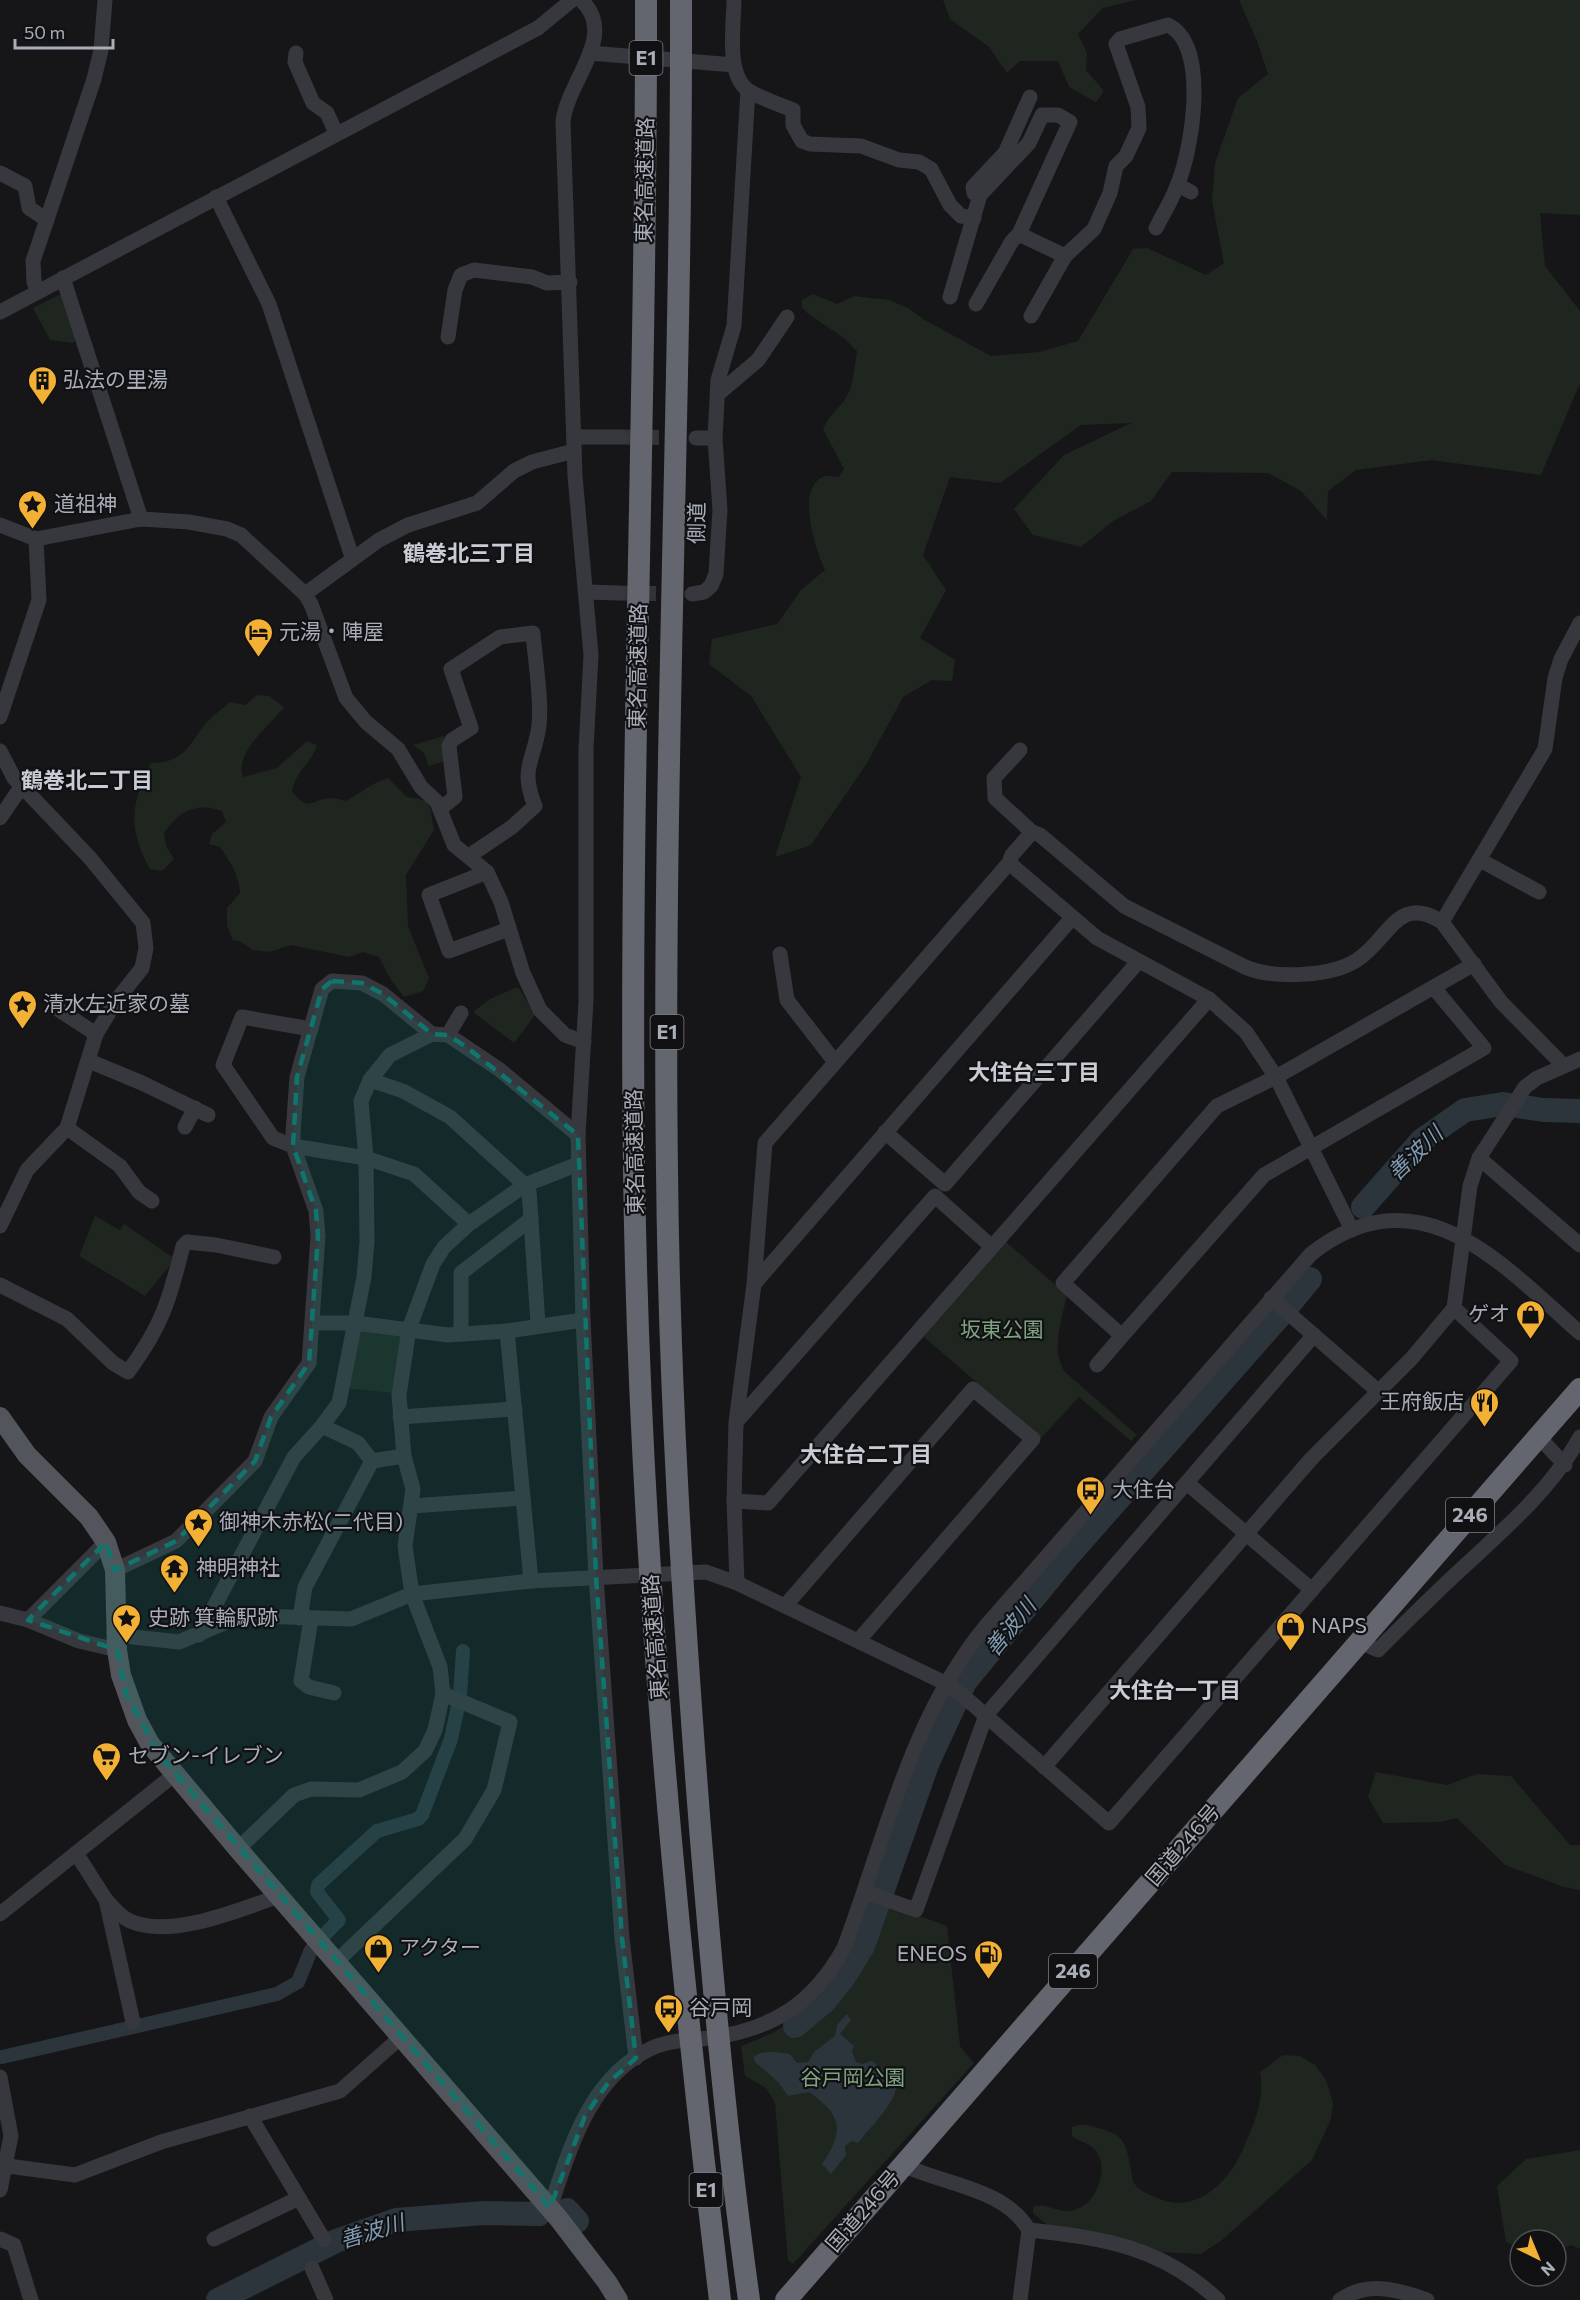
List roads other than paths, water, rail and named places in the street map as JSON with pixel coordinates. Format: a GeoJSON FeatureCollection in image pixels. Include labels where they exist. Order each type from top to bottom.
{"type":"FeatureCollection","features":[{"type":"Feature","properties":{"kind":"highway","name":"東名高速道路"},"geometry":{"type":"LineString","coordinates":[[646,0],[634,1171],[642,1413],[655,1641],[680,1954],[720,2300]]}},
{"type":"Feature","properties":{"kind":"highway","name":"東名高速道路"},"geometry":{"type":"LineString","coordinates":[[681,0],[671,620],[667,1168],[673,1419],[686,1655],[721,2074],[748,2293]]}},
{"type":"Feature","properties":{"kind":"highway","name":"国道246号"},"geometry":{"type":"LineString","coordinates":[[786,2300],[1580,1389]]}},
{"type":"Feature","properties":{"kind":"main road"},"geometry":{"type":"LineString","coordinates":[[0,1417],[27,1455],[89,1517],[106,1542],[115,1570],[117,1641],[126,1694],[150,1743],[238,1849],[550,2208],[608,2282],[618,2300]]}},
{"type":"Feature","properties":{"kind":"street"},"geometry":{"type":"LineString","coordinates":[[38,292],[34,282],[33,261],[94,79],[100,50],[105,0]]}},
{"type":"Feature","properties":{"kind":"street"},"geometry":{"type":"LineString","coordinates":[[0,312],[538,28],[572,0]]}},
{"type":"Feature","properties":{"kind":"street"},"geometry":{"type":"LineString","coordinates":[[581,0],[593,13],[596,28],[590,53],[571,91],[563,122],[574,444],[591,655],[586,749],[586,1001],[578,1135],[582,1320],[596,1577],[622,1938],[636,2058]]}},
{"type":"Feature","properties":{"kind":"street"},"geometry":{"type":"LineString","coordinates":[[734,0],[734,65],[748,90],[793,111],[793,125],[802,141],[810,144],[861,146],[899,160],[919,162],[931,169],[950,205],[961,216],[974,218]]}},
{"type":"Feature","properties":{"kind":"street"},"geometry":{"type":"LineString","coordinates":[[1031,316],[1065,256],[1094,229],[1110,193],[1116,166],[1126,156],[1139,128],[1138,107],[1116,44],[1120,39],[1168,25],[1176,29],[1184,41],[1192,68],[1195,96],[1186,185],[1156,228]]}},
{"type":"Feature","properties":{"kind":"street"},"geometry":{"type":"LineString","coordinates":[[296,53],[295,62],[313,103],[327,113],[336,133]]}},
{"type":"Feature","properties":{"kind":"street"},"geometry":{"type":"LineString","coordinates":[[590,53],[734,65]]}},
{"type":"Feature","properties":{"kind":"street","name":"側道"},"geometry":{"type":"LineString","coordinates":[[692,594],[704,592],[711,586],[716,574],[720,510],[715,438],[718,380],[734,326],[748,90]]}},
{"type":"Feature","properties":{"kind":"street"},"geometry":{"type":"LineString","coordinates":[[980,195],[974,193],[973,187],[1005,153],[1030,98]]}},
{"type":"Feature","properties":{"kind":"street"},"geometry":{"type":"LineString","coordinates":[[950,297],[980,195],[1029,143],[1042,115],[1058,115],[1070,122],[1019,234],[1012,241],[976,304]]}},
{"type":"Feature","properties":{"kind":"street"},"geometry":{"type":"LineString","coordinates":[[0,172],[25,186],[30,208],[47,220]]}},
{"type":"Feature","properties":{"kind":"street"},"geometry":{"type":"LineString","coordinates":[[216,197],[269,304],[352,557]]}},
{"type":"Feature","properties":{"kind":"street"},"geometry":{"type":"LineString","coordinates":[[1019,234],[1065,256]]}},
{"type":"Feature","properties":{"kind":"street"},"geometry":{"type":"LineString","coordinates":[[448,338],[455,290],[461,275],[474,270],[532,277],[547,283],[570,282]]}},
{"type":"Feature","properties":{"kind":"street"},"geometry":{"type":"LineString","coordinates":[[63,278],[141,519]]}},
{"type":"Feature","properties":{"kind":"street"},"geometry":{"type":"LineString","coordinates":[[718,394],[758,360],[787,316]]}},
{"type":"Feature","properties":{"kind":"street"},"geometry":{"type":"LineString","coordinates":[[305,594],[352,557],[408,525],[477,503],[514,471],[532,462],[574,444],[621,437]]}},
{"type":"Feature","properties":{"kind":"street"},"geometry":{"type":"LineString","coordinates":[[696,438],[715,438]]}},
{"type":"Feature","properties":{"kind":"street"},"geometry":{"type":"LineString","coordinates":[[0,525],[36,539],[141,519],[189,522],[241,534],[297,590],[305,594],[311,604],[346,698],[366,722],[398,750],[421,787],[440,809],[454,845],[487,872],[509,929],[518,976],[540,1010],[565,1035],[584,1042]]}},
{"type":"Feature","properties":{"kind":"street"},"geometry":{"type":"LineString","coordinates":[[0,717],[5,685],[39,600],[36,539]]}},
{"type":"Feature","properties":{"kind":"street"},"geometry":{"type":"LineString","coordinates":[[586,592],[618,593]]}},
{"type":"Feature","properties":{"kind":"street"},"geometry":{"type":"LineString","coordinates":[[1442,922],[1545,749],[1561,659],[1580,622]]}},
{"type":"Feature","properties":{"kind":"street"},"geometry":{"type":"LineString","coordinates":[[440,809],[455,797],[449,746],[452,740],[471,728],[451,669],[500,637],[533,633],[539,725],[527,765],[527,782],[535,806],[512,827],[469,856]]}},
{"type":"Feature","properties":{"kind":"street"},"geometry":{"type":"LineString","coordinates":[[1020,750],[994,778],[995,798],[1032,832],[1040,835],[1124,906],[1260,973],[1325,972],[1346,966],[1359,959],[1400,918],[1410,912],[1429,914],[1442,922],[1501,1002],[1563,1065]]}},
{"type":"Feature","properties":{"kind":"street"},"geometry":{"type":"LineString","coordinates":[[0,751],[10,773],[90,858],[143,923],[146,948],[142,968],[116,1001],[96,1034],[67,1128],[27,1170],[0,1226]]}},
{"type":"Feature","properties":{"kind":"street"},"geometry":{"type":"LineString","coordinates":[[0,818],[17,793],[25,790]]}},
{"type":"Feature","properties":{"kind":"street"},"geometry":{"type":"LineString","coordinates":[[737,1583],[734,1501],[736,1422],[754,1284],[765,1143],[1009,863],[1012,855],[1032,832]]}},
{"type":"Feature","properties":{"kind":"street"},"geometry":{"type":"LineString","coordinates":[[1480,860],[1539,892]]}},
{"type":"Feature","properties":{"kind":"street"},"geometry":{"type":"LineString","coordinates":[[1009,863],[1097,938],[1209,999],[1246,1032],[1275,1077],[1352,1230]]}},
{"type":"Feature","properties":{"kind":"street"},"geometry":{"type":"LineString","coordinates":[[487,872],[429,894],[449,951],[509,929]]}},
{"type":"Feature","properties":{"kind":"street"},"geometry":{"type":"LineString","coordinates":[[754,1284],[1072,918]]}},
{"type":"Feature","properties":{"kind":"street"},"geometry":{"type":"LineString","coordinates":[[780,954],[787,999],[835,1062]]}},
{"type":"Feature","properties":{"kind":"street"},"geometry":{"type":"LineString","coordinates":[[885,1132],[945,1184],[1138,962]]}},
{"type":"Feature","properties":{"kind":"street"},"geometry":{"type":"LineString","coordinates":[[1122,1336],[1063,1283],[1217,1106],[1275,1077],[1474,964]]}},
{"type":"Feature","properties":{"kind":"street"},"geometry":{"type":"LineString","coordinates":[[115,1570],[176,1541],[255,1461],[271,1417],[309,1364],[318,1236],[316,1211],[294,1146],[297,1077],[322,989],[332,981],[362,983],[383,994],[432,1034]]}},
{"type":"Feature","properties":{"kind":"street"},"geometry":{"type":"LineString","coordinates":[[1097,1365],[1264,1175],[1484,1048],[1434,988]]}},
{"type":"Feature","properties":{"kind":"street"},"geometry":{"type":"LineString","coordinates":[[734,1501],[768,1503],[1209,999]]}},
{"type":"Feature","properties":{"kind":"street"},"geometry":{"type":"LineString","coordinates":[[53,1006],[96,1034]]}},
{"type":"Feature","properties":{"kind":"street"},"geometry":{"type":"LineString","coordinates":[[448,1035],[461,1013]]}},
{"type":"Feature","properties":{"kind":"street"},"geometry":{"type":"LineString","coordinates":[[311,1029],[242,1017],[223,1065],[273,1138],[294,1146],[366,1158],[414,1174],[469,1224]]}},
{"type":"Feature","properties":{"kind":"street"},"geometry":{"type":"LineString","coordinates":[[199,1635],[294,1457],[339,1403],[368,1242],[366,1158],[361,1101],[370,1080],[390,1055],[432,1034],[448,1035],[500,1070],[578,1135]]}},
{"type":"Feature","properties":{"kind":"street"},"geometry":{"type":"LineString","coordinates":[[1044,1767],[1312,1458],[1379,1392],[1454,1308],[1470,1186],[1479,1158],[1511,1105],[1537,1078],[1580,1059]]}},
{"type":"Feature","properties":{"kind":"street"},"geometry":{"type":"LineString","coordinates":[[89,1061],[202,1111],[185,1127]]}},
{"type":"Feature","properties":{"kind":"street"},"geometry":{"type":"LineString","coordinates":[[370,1080],[403,1091],[450,1117],[525,1185],[529,1191],[538,1324]]}},
{"type":"Feature","properties":{"kind":"street"},"geometry":{"type":"LineString","coordinates":[[67,1128],[120,1166],[139,1192],[152,1201]]}},
{"type":"Feature","properties":{"kind":"street"},"geometry":{"type":"LineString","coordinates":[[1479,1158],[1580,1245]]}},
{"type":"Feature","properties":{"kind":"street"},"geometry":{"type":"LineString","coordinates":[[238,1849],[294,1795],[311,1788],[359,1790],[402,1772],[425,1751],[435,1730],[443,1694],[440,1666],[412,1594],[405,1546],[412,1506],[412,1489],[400,1417],[401,1364],[409,1329],[433,1264],[444,1246],[469,1224],[525,1185],[578,1164]]}},
{"type":"Feature","properties":{"kind":"street"},"geometry":{"type":"LineString","coordinates":[[736,1422],[935,1196],[992,1247]]}},
{"type":"Feature","properties":{"kind":"street"},"geometry":{"type":"LineString","coordinates":[[461,1334],[461,1273],[531,1219]]}},
{"type":"Feature","properties":{"kind":"street"},"geometry":{"type":"LineString","coordinates":[[550,2208],[577,2130],[585,2116],[608,2083],[636,2058],[651,2048],[665,2044],[753,2030],[790,2011],[813,1991],[835,1964],[865,1892],[922,1727],[945,1683],[985,1627],[1311,1254],[1330,1240],[1376,1223],[1412,1222],[1440,1227],[1481,1247],[1580,1333]]}},
{"type":"Feature","properties":{"kind":"street"},"geometry":{"type":"LineString","coordinates":[[0,1285],[66,1319],[113,1363],[128,1372],[151,1341],[166,1311],[187,1242],[274,1257]]}},
{"type":"Feature","properties":{"kind":"street"},"geometry":{"type":"LineString","coordinates":[[1271,1298],[1379,1392]]}},
{"type":"Feature","properties":{"kind":"street"},"geometry":{"type":"LineString","coordinates":[[0,1613],[28,1620],[79,1641],[117,1641],[133,1637],[179,1642],[229,1622],[257,1616],[351,1619],[412,1594],[531,1581],[706,1572],[737,1583],[945,1683],[1109,1822],[1511,1361],[1454,1308]]}},
{"type":"Feature","properties":{"kind":"street"},"geometry":{"type":"LineString","coordinates":[[313,1323],[355,1323],[461,1334],[507,1331],[538,1324],[582,1320]]}},
{"type":"Feature","properties":{"kind":"street"},"geometry":{"type":"LineString","coordinates":[[507,1331],[531,1581]]}},
{"type":"Feature","properties":{"kind":"street"},"geometry":{"type":"LineString","coordinates":[[865,1892],[916,1910],[986,1716],[1314,1335]]}},
{"type":"Feature","properties":{"kind":"street"},"geometry":{"type":"LineString","coordinates":[[785,1606],[973,1389],[1033,1439],[858,1641]]}},
{"type":"Feature","properties":{"kind":"street"},"geometry":{"type":"LineString","coordinates":[[400,1417],[515,1409]]}},
{"type":"Feature","properties":{"kind":"street"},"geometry":{"type":"LineString","coordinates":[[322,1426],[358,1443],[372,1461]]}},
{"type":"Feature","properties":{"kind":"street"},"geometry":{"type":"LineString","coordinates":[[1538,1436],[1565,1465]]}},
{"type":"Feature","properties":{"kind":"street"},"geometry":{"type":"LineString","coordinates":[[1360,1642],[1378,1650],[1506,1527],[1565,1465],[1580,1437]]}},
{"type":"Feature","properties":{"kind":"street"},"geometry":{"type":"LineString","coordinates":[[372,1461],[405,1456]]}},
{"type":"Feature","properties":{"kind":"street"},"geometry":{"type":"LineString","coordinates":[[334,1694],[309,1687],[301,1681],[305,1587],[372,1461]]}},
{"type":"Feature","properties":{"kind":"street"},"geometry":{"type":"LineString","coordinates":[[1187,1483],[1312,1590]]}},
{"type":"Feature","properties":{"kind":"street"},"geometry":{"type":"LineString","coordinates":[[412,1506],[523,1498]]}},
{"type":"Feature","properties":{"kind":"street"},"geometry":{"type":"LineString","coordinates":[[28,1620],[106,1542]]}},
{"type":"Feature","properties":{"kind":"street"},"geometry":{"type":"LineString","coordinates":[[1415,1579],[1431,1597]]}},
{"type":"Feature","properties":{"kind":"street"},"geometry":{"type":"LineString","coordinates":[[336,1962],[465,1839],[494,1790],[510,1722],[443,1694]]}},
{"type":"Feature","properties":{"kind":"street"},"geometry":{"type":"LineString","coordinates":[[0,1914],[175,1774]]}},
{"type":"Feature","properties":{"kind":"street"},"geometry":{"type":"LineString","coordinates":[[76,1852],[106,1900],[124,1918],[145,1925],[159,1926],[226,1915],[279,1896]]}},
{"type":"Feature","properties":{"kind":"street"},"geometry":{"type":"LineString","coordinates":[[106,1900],[134,2022]]}},
{"type":"Feature","properties":{"kind":"street"},"geometry":{"type":"LineString","coordinates":[[3,2166],[75,2175],[160,2142],[340,2091],[401,2037]]}},
{"type":"Feature","properties":{"kind":"street"},"geometry":{"type":"LineString","coordinates":[[0,2077],[11,2136],[3,2166],[0,2190]]}},
{"type":"Feature","properties":{"kind":"street"},"geometry":{"type":"LineString","coordinates":[[250,2115],[324,2240]]}},
{"type":"Feature","properties":{"kind":"street"},"geometry":{"type":"LineString","coordinates":[[903,2165],[1007,2204],[1029,2230],[1126,2245],[1176,2266],[1194,2278],[1218,2300]]}},
{"type":"Feature","properties":{"kind":"street"},"geometry":{"type":"LineString","coordinates":[[214,2239],[299,2198]]}},
{"type":"Feature","properties":{"kind":"street"},"geometry":{"type":"LineString","coordinates":[[1020,2300],[1029,2230]]}},
{"type":"Feature","properties":{"kind":"street"},"geometry":{"type":"LineString","coordinates":[[0,2239],[14,2245],[31,2300]]}},
{"type":"Feature","properties":{"kind":"street"},"geometry":{"type":"LineString","coordinates":[[312,2268],[326,2300]]}},
{"type":"Feature","properties":{"kind":"street"},"geometry":{"type":"LineString","coordinates":[[1340,2300],[1350,2293],[1379,2287],[1427,2300]]}},
{"type":"Feature","properties":{"kind":"waterway","name":"善波川"},"geometry":{"type":"LineString","coordinates":[[1363,1207],[1422,1140],[1465,1110],[1503,1104],[1544,1110],[1580,1111]]}},
{"type":"Feature","properties":{"kind":"waterway","name":"善波川"},"geometry":{"type":"LineString","coordinates":[[795,2026],[825,2001],[844,1977],[863,1946],[928,1762],[965,1682],[1068,1556],[1310,1279]]}},
{"type":"Feature","properties":{"kind":"waterway"},"geometry":{"type":"LineString","coordinates":[[460,1695],[463,1651]]}},
{"type":"Feature","properties":{"kind":"waterway"},"geometry":{"type":"LineString","coordinates":[[325,1934],[339,1920],[317,1892],[318,1885],[377,1831],[418,1819],[422,1815],[451,1739],[458,1706]]}},
{"type":"Feature","properties":{"kind":"waterway"},"geometry":{"type":"LineString","coordinates":[[2,2057],[277,1994],[298,1982],[311,1950]]}},
{"type":"Feature","properties":{"kind":"waterway","name":"善波川"},"geometry":{"type":"LineString","coordinates":[[567,2210],[577,2221]]}},
{"type":"Feature","properties":{"kind":"waterway","name":"善波川"},"geometry":{"type":"LineString","coordinates":[[218,2300],[336,2241],[396,2220],[484,2213],[539,2214]]}},
{"type":"Feature","properties":{"kind":"tunnel"},"geometry":{"type":"LineString","coordinates":[[621,437],[684,438]]}},
{"type":"Feature","properties":{"kind":"tunnel"},"geometry":{"type":"LineString","coordinates":[[618,593],[680,594]]}},
{"type":"Feature","properties":{"kind":"place","name":"弘法の里湯"},"geometry":{"type":"Point","coordinates":[42,406]}},
{"type":"Feature","properties":{"kind":"place","name":"道祖神"},"geometry":{"type":"Point","coordinates":[33,530]}},
{"type":"Feature","properties":{"kind":"place","name":"元湯・陣屋"},"geometry":{"type":"Point","coordinates":[258,658]}},
{"type":"Feature","properties":{"kind":"place","name":"清水左近家の墓"},"geometry":{"type":"Point","coordinates":[22,1030]}},
{"type":"Feature","properties":{"kind":"place","name":"ゲオ"},"geometry":{"type":"Point","coordinates":[1531,1340]}},
{"type":"Feature","properties":{"kind":"place","name":"王府飯店"},"geometry":{"type":"Point","coordinates":[1485,1428]}},
{"type":"Feature","properties":{"kind":"place","name":"大住台"},"geometry":{"type":"Point","coordinates":[1091,1516]}},
{"type":"Feature","properties":{"kind":"place","name":"御神木赤松(二代目)"},"geometry":{"type":"Point","coordinates":[198,1548]}},
{"type":"Feature","properties":{"kind":"place","name":"神明神社"},"geometry":{"type":"Point","coordinates":[175,1594]}},
{"type":"Feature","properties":{"kind":"place","name":"史跡 箕輪駅跡"},"geometry":{"type":"Point","coordinates":[127,1644]}},
{"type":"Feature","properties":{"kind":"place","name":"NAPS"},"geometry":{"type":"Point","coordinates":[1290,1652]}},
{"type":"Feature","properties":{"kind":"place","name":"セブン-イレブン"},"geometry":{"type":"Point","coordinates":[107,1782]}},
{"type":"Feature","properties":{"kind":"place","name":"アクター"},"geometry":{"type":"Point","coordinates":[378,1974]}},
{"type":"Feature","properties":{"kind":"place","name":"ENEOS"},"geometry":{"type":"Point","coordinates":[988,1980]}},
{"type":"Feature","properties":{"kind":"place","name":"谷戸岡"},"geometry":{"type":"Point","coordinates":[668,2034]}},
{"type":"Feature","properties":{"kind":"district","name":"鶴巻北三丁目"},"geometry":{"type":"Point","coordinates":[469,553]}},
{"type":"Feature","properties":{"kind":"district","name":"鶴巻北二丁目"},"geometry":{"type":"Point","coordinates":[87,780]}},
{"type":"Feature","properties":{"kind":"district","name":"大住台三丁目"},"geometry":{"type":"Point","coordinates":[1034,1072]}},
{"type":"Feature","properties":{"kind":"district","name":"大住台二丁目"},"geometry":{"type":"Point","coordinates":[866,1454]}},
{"type":"Feature","properties":{"kind":"district","name":"大住台一丁目"},"geometry":{"type":"Point","coordinates":[1175,1690]}},
{"type":"Feature","properties":{"kind":"park label","name":"坂東公園"},"geometry":{"type":"Point","coordinates":[1002,1330]}},
{"type":"Feature","properties":{"kind":"park label","name":"谷戸岡公園"},"geometry":{"type":"Point","coordinates":[853,2078]}}]}
